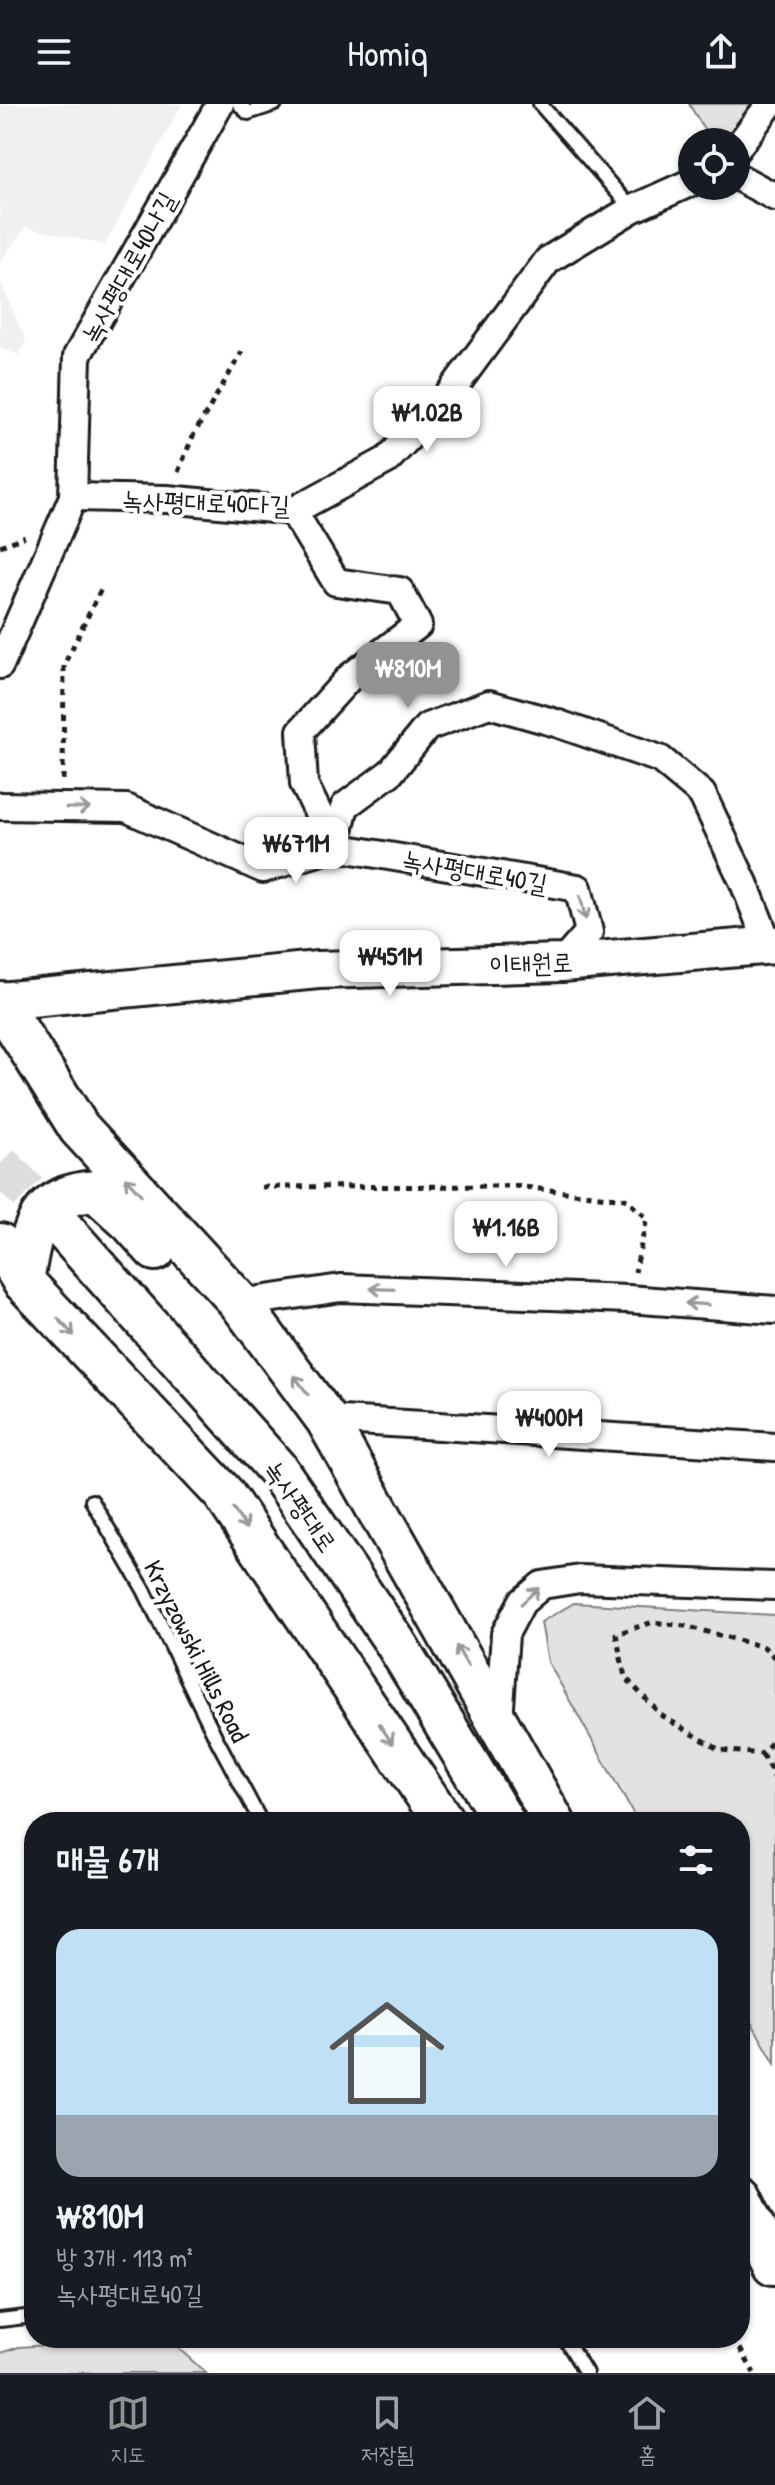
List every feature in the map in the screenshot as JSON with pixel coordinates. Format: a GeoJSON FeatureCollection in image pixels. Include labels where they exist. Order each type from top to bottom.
{"type":"FeatureCollection","features":[{"type":"Feature","properties":{"kind":"main road","name":"이태원로"},"geometry":{"type":"LineString","coordinates":[[0,1001],[318,970],[562,963],[772,946]]}},
{"type":"Feature","properties":{"kind":"main road"},"geometry":{"type":"LineString","coordinates":[[0,1001],[79,1128],[228,1289],[326,1419],[549,1812]]}},
{"type":"Feature","properties":{"kind":"main road"},"geometry":{"type":"LineString","coordinates":[[23,1281],[30,1240],[43,1211],[66,1194],[96,1191],[131,1223],[162,1258],[228,1289]]}},
{"type":"Feature","properties":{"kind":"main road","name":"녹사평대로"},"geometry":{"type":"LineString","coordinates":[[56,1221],[277,1469],[395,1642],[498,1812]]}},
{"type":"Feature","properties":{"kind":"main road"},"geometry":{"type":"LineString","coordinates":[[0,1244],[23,1281],[223,1493],[437,1812]]}},
{"type":"Feature","properties":{"kind":"main road"},"geometry":{"type":"LineString","coordinates":[[750,2216],[774,2265]]}},
{"type":"Feature","properties":{"kind":"main road"},"geometry":{"type":"LineString","coordinates":[[750,2225],[774,2265]]}},
{"type":"Feature","properties":{"kind":"main road"},"geometry":{"type":"LineString","coordinates":[[750,2234],[774,2265]]}},
{"type":"Feature","properties":{"kind":"street","name":"녹사평대로40나길"},"geometry":{"type":"LineString","coordinates":[[0,665],[73,497],[77,356],[220,104]]}},
{"type":"Feature","properties":{"kind":"street"},"geometry":{"type":"LineString","coordinates":[[750,130],[770,104]]}},
{"type":"Feature","properties":{"kind":"street"},"geometry":{"type":"LineString","coordinates":[[750,184],[775,197]]}},
{"type":"Feature","properties":{"kind":"street","name":"녹사평대로40다길"},"geometry":{"type":"LineString","coordinates":[[73,497],[167,499],[293,511],[387,460],[447,397],[548,260],[632,209],[678,188]]}},
{"type":"Feature","properties":{"kind":"street"},"geometry":{"type":"LineString","coordinates":[[293,511],[336,582],[400,591],[418,625],[350,677],[301,731],[304,784],[335,847]]}},
{"type":"Feature","properties":{"kind":"street"},"geometry":{"type":"LineString","coordinates":[[335,847],[345,806],[391,772],[427,727],[489,704],[556,723],[660,759],[702,794],[772,946]]}},
{"type":"Feature","properties":{"kind":"street","name":"녹사평대로40길"},"geometry":{"type":"LineString","coordinates":[[0,806],[126,808],[263,869],[335,847],[578,888],[589,932],[562,963]]}},
{"type":"Feature","properties":{"kind":"street"},"geometry":{"type":"LineString","coordinates":[[228,1289],[341,1288],[628,1299],[775,1310]]}},
{"type":"Feature","properties":{"kind":"street"},"geometry":{"type":"LineString","coordinates":[[326,1419],[775,1447]]}},
{"type":"Feature","properties":{"kind":"street"},"geometry":{"type":"LineString","coordinates":[[499,1721],[505,1634],[522,1602],[542,1585],[580,1579],[775,1586]]}},
{"type":"Feature","properties":{"kind":"lane"},"geometry":{"type":"LineString","coordinates":[[239,104],[248,113],[275,104]]}},
{"type":"Feature","properties":{"kind":"lane"},"geometry":{"type":"LineString","coordinates":[[540,104],[632,209]]}},
{"type":"Feature","properties":{"kind":"lane","name":"Krzyzowski Hills Road"},"geometry":{"type":"LineString","coordinates":[[92,1501],[144,1590],[256,1812]]}},
{"type":"Feature","properties":{"kind":"lane"},"geometry":{"type":"LineString","coordinates":[[0,2320],[24,2317]]}},
{"type":"Feature","properties":{"kind":"lane"},"geometry":{"type":"LineString","coordinates":[[571,2348],[586,2373]]}},
{"type":"Feature","properties":{"kind":"path"},"geometry":{"type":"LineString","coordinates":[[167,499],[193,436],[242,352]]}},
{"type":"Feature","properties":{"kind":"path"},"geometry":{"type":"LineString","coordinates":[[62,809],[64,665],[103,585]]}},
{"type":"Feature","properties":{"kind":"path"},"geometry":{"type":"LineString","coordinates":[[262,1187],[515,1186],[625,1199],[647,1218],[628,1299]]}},
{"type":"Feature","properties":{"kind":"path"},"geometry":{"type":"LineString","coordinates":[[762,1754],[720,1750],[662,1716],[625,1677],[616,1634],[653,1622],[685,1626],[764,1647],[775,1658]]}},
{"type":"Feature","properties":{"kind":"path"},"geometry":{"type":"LineString","coordinates":[[762,1754],[775,1738]]}},
{"type":"Feature","properties":{"kind":"path"},"geometry":{"type":"LineString","coordinates":[[762,1754],[775,1778]]}},
{"type":"Feature","properties":{"kind":"path"},"geometry":{"type":"LineString","coordinates":[[740,2348],[754,2373]]}},
{"type":"Feature","properties":{"kind":"shaded area"},"geometry":{"type":"Polygon","coordinates":[[[0,104],[182,104],[105,245],[26,227],[0,262],[0,104]]]}},
{"type":"Feature","properties":{"kind":"shaded area"},"geometry":{"type":"Polygon","coordinates":[[[689,104],[757,104],[739,128],[704,128],[689,104]]]}},
{"type":"Feature","properties":{"kind":"shaded area"},"geometry":{"type":"Polygon","coordinates":[[[0,281],[26,341],[19,355],[0,348],[0,281]]]}},
{"type":"Feature","properties":{"kind":"shaded area"},"geometry":{"type":"Polygon","coordinates":[[[574,1603],[775,1615],[775,2064],[750,2020],[750,1812],[632,1812],[548,1662],[541,1622],[574,1603]]]}},
{"type":"Feature","properties":{"kind":"shaded area"},"geometry":{"type":"Polygon","coordinates":[[[19,2347],[178,2348],[206,2373],[0,2373],[0,2353],[19,2347]]]}},
{"type":"Feature","properties":{"kind":"tunnel"},"geometry":{"type":"LineString","coordinates":[[0,1164],[56,1221]]}}]}
